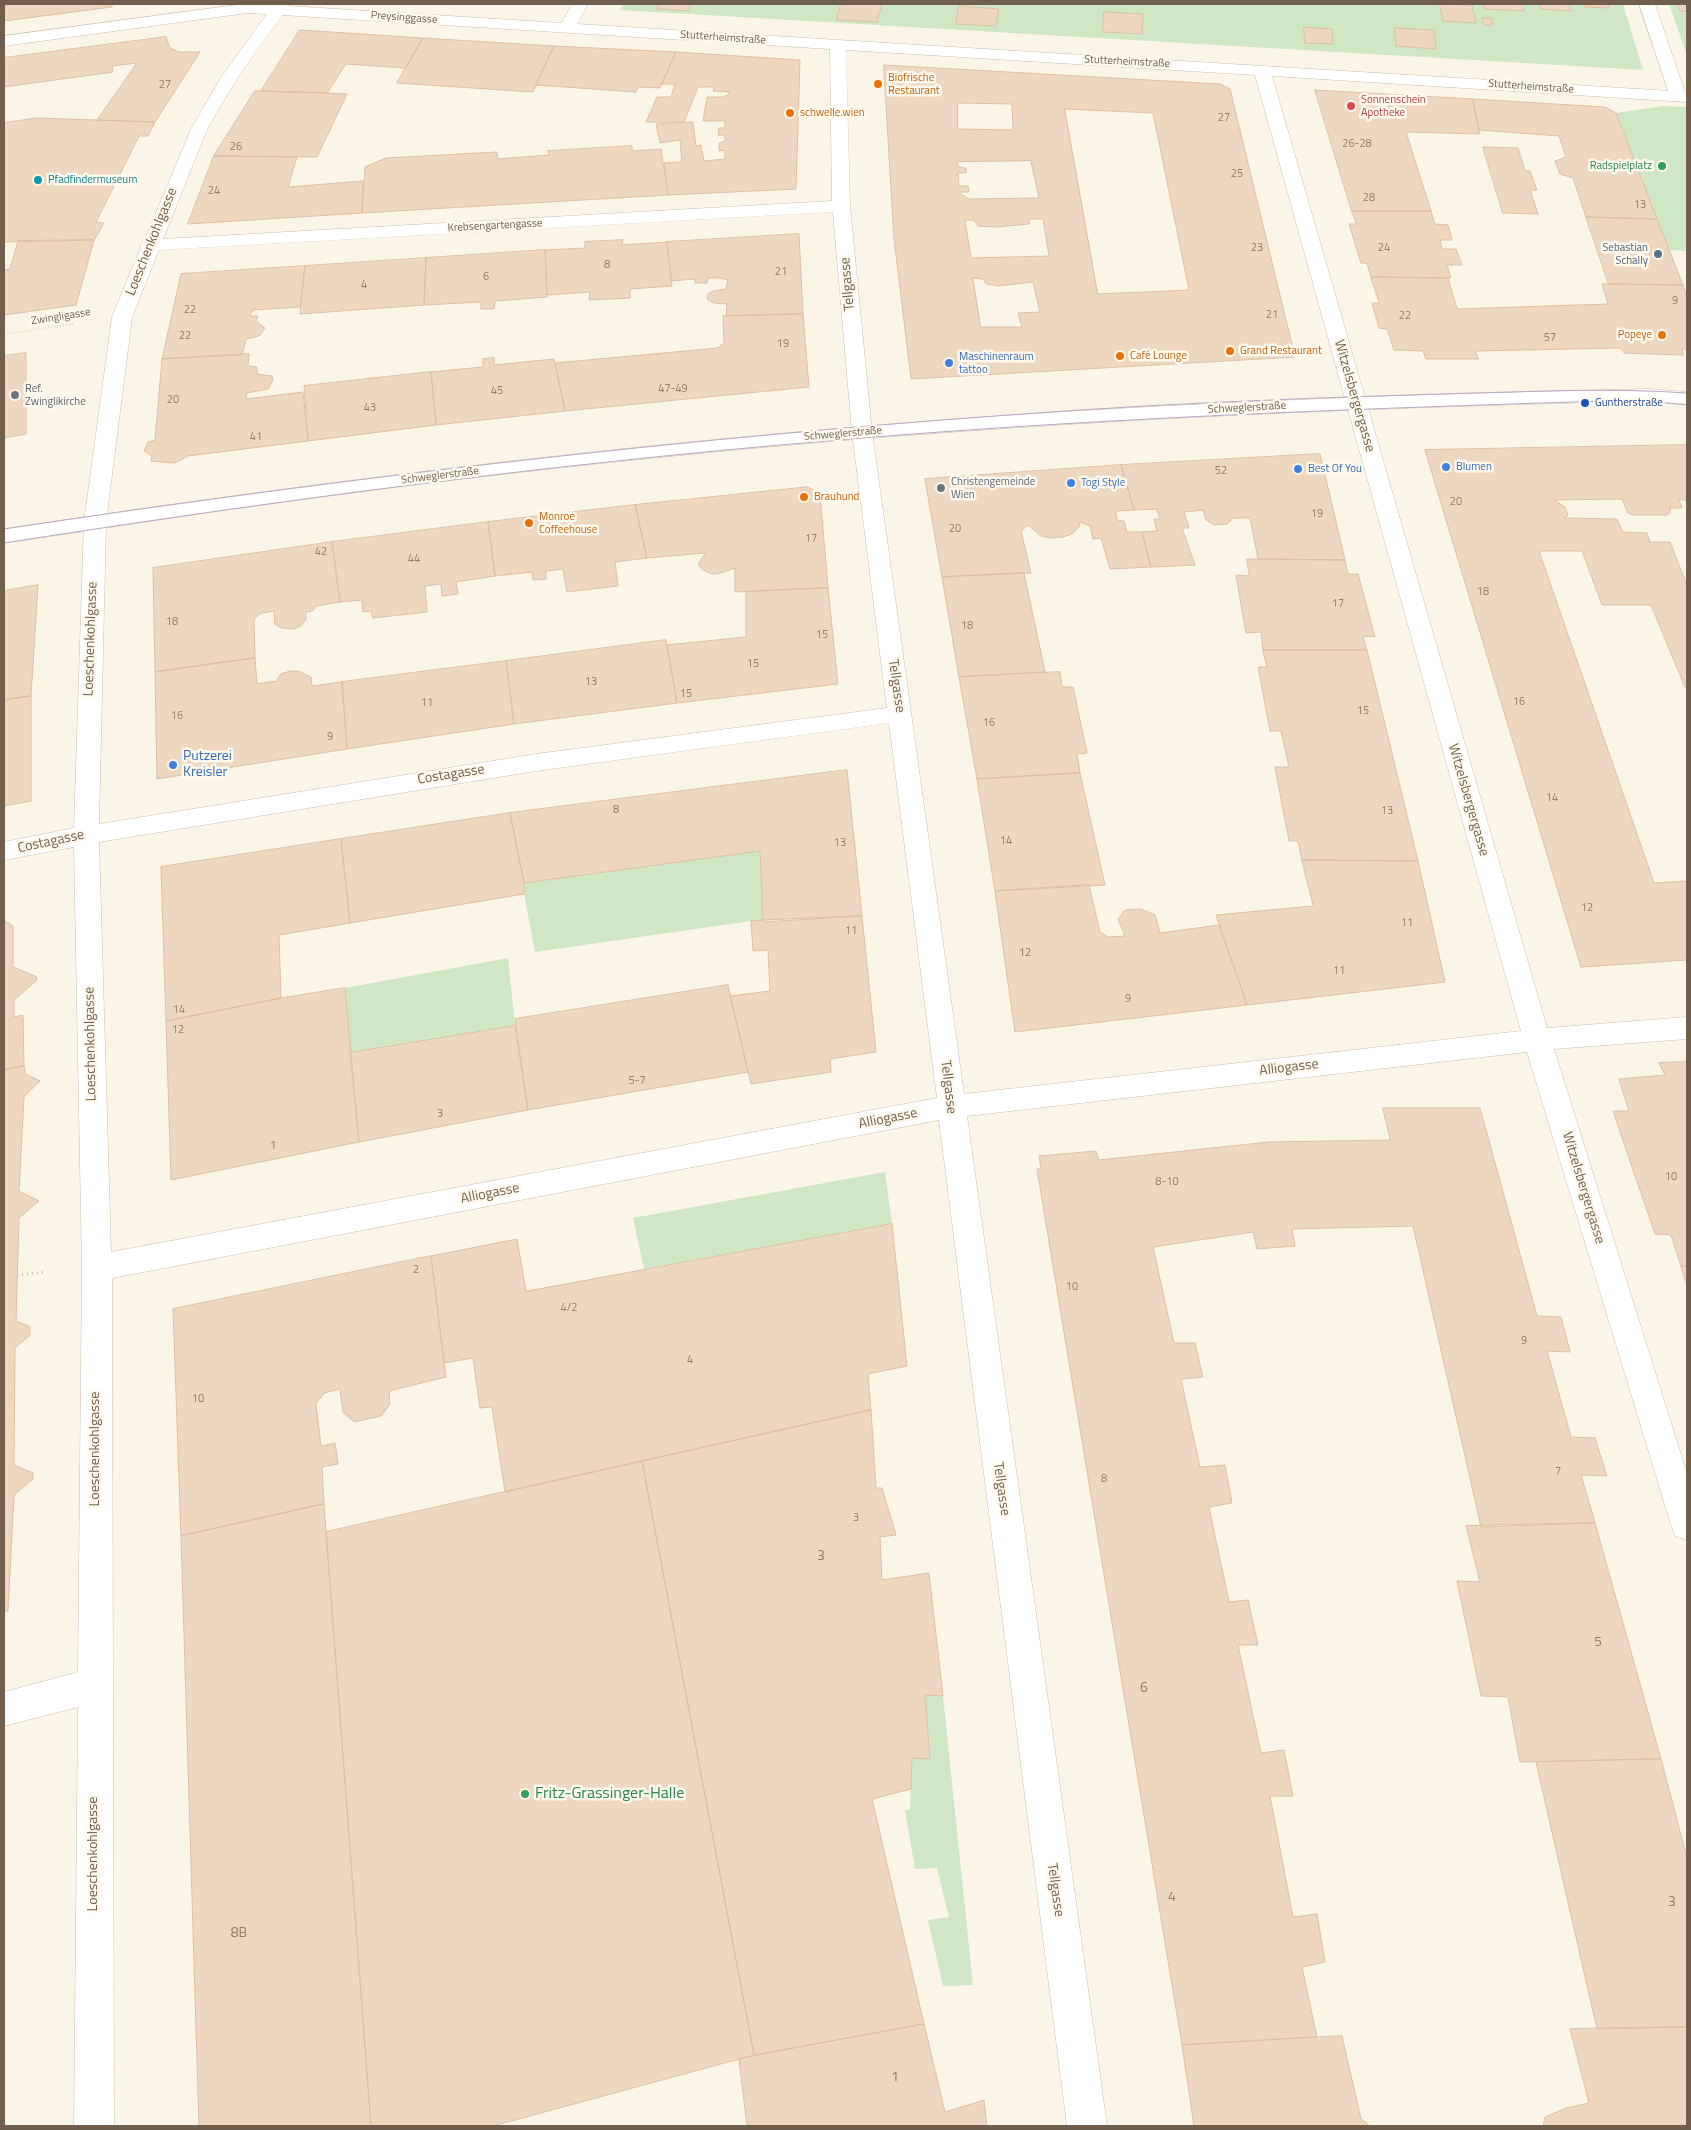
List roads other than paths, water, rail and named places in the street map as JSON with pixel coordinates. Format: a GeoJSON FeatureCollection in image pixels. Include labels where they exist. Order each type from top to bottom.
{"type":"FeatureCollection","features":[{"type":"Feature","properties":{"kind":"street"},"geometry":{"type":"LineString","coordinates":[[567,28],[580,4]]}},
{"type":"Feature","properties":{"kind":"street"},"geometry":{"type":"LineString","coordinates":[[1648,4],[1683,102]]}},
{"type":"Feature","properties":{"kind":"street","name":"Preysinggasse"},"geometry":{"type":"LineString","coordinates":[[4,41],[247,8],[280,7],[567,28]]}},
{"type":"Feature","properties":{"kind":"street","name":"Loeschenkohlgasse"},"geometry":{"type":"LineString","coordinates":[[94,2126],[94,1685],[97,1268],[86,834],[95,522],[122,317],[149,245],[200,127],[230,76],[280,7]]}},
{"type":"Feature","properties":{"kind":"street","name":"Stutterheimstraße"},"geometry":{"type":"LineString","coordinates":[[567,28],[838,46],[1262,70],[1683,102]]}},
{"type":"Feature","properties":{"kind":"street","name":"Tellgasse"},"geometry":{"type":"LineString","coordinates":[[838,46],[842,206],[862,432],[950,1108],[1087,2126]]}},
{"type":"Feature","properties":{"kind":"street","name":"Witzelsbergergasse"},"geometry":{"type":"LineString","coordinates":[[1262,70],[1537,1040],[1687,1525]]}},
{"type":"Feature","properties":{"kind":"street","name":"Krebsengartengasse"},"geometry":{"type":"LineString","coordinates":[[149,245],[842,206]]}},
{"type":"Feature","properties":{"kind":"street","name":"Schweglerstraße"},"geometry":{"type":"LineString","coordinates":[[4,536],[304,492],[492,470],[862,432],[1144,412],[1355,403],[1638,396],[1687,398]]}},
{"type":"Feature","properties":{"kind":"street","name":"Costagasse"},"geometry":{"type":"LineString","coordinates":[[4,851],[86,834],[502,766],[900,714]]}},
{"type":"Feature","properties":{"kind":"street","name":"Alliogasse"},"geometry":{"type":"LineString","coordinates":[[97,1268],[950,1108],[1537,1040],[1687,1028]]}},
{"type":"Feature","properties":{"kind":"street"},"geometry":{"type":"LineString","coordinates":[[4,1709],[94,1685]]}},
{"type":"Feature","properties":{"kind":"tram line"},"geometry":{"type":"LineString","coordinates":[[4,529],[146,508],[430,471],[715,440],[858,427],[1144,406],[1268,400],[1607,390],[1687,393]]}},
{"type":"Feature","properties":{"kind":"tram line"},"geometry":{"type":"LineString","coordinates":[[4,543],[408,485],[713,451],[815,442],[1013,427],[1310,411],[1607,401],[1647,401],[1687,405]]}},
{"type":"Feature","properties":{"kind":"place","name":"Biofrische Restaurant"},"geometry":{"type":"Point","coordinates":[878,84]}},
{"type":"Feature","properties":{"kind":"place","name":"Sonnenschein Apotheke"},"geometry":{"type":"Point","coordinates":[1351,106]}},
{"type":"Feature","properties":{"kind":"place","name":"schwelle.wien"},"geometry":{"type":"Point","coordinates":[790,113]}},
{"type":"Feature","properties":{"kind":"place","name":"Radspielplatz"},"geometry":{"type":"Point","coordinates":[1662,166]}},
{"type":"Feature","properties":{"kind":"place","name":"Pfadfindermuseum"},"geometry":{"type":"Point","coordinates":[38,180]}},
{"type":"Feature","properties":{"kind":"place","name":"Sebastian Schally"},"geometry":{"type":"Point","coordinates":[1658,254]}},
{"type":"Feature","properties":{"kind":"place","name":"Popeye"},"geometry":{"type":"Point","coordinates":[1662,335]}},
{"type":"Feature","properties":{"kind":"place","name":"Grand Restaurant"},"geometry":{"type":"Point","coordinates":[1230,351]}},
{"type":"Feature","properties":{"kind":"place","name":"Café Lounge"},"geometry":{"type":"Point","coordinates":[1120,356]}},
{"type":"Feature","properties":{"kind":"place","name":"Maschinenraum tattoo"},"geometry":{"type":"Point","coordinates":[949,363]}},
{"type":"Feature","properties":{"kind":"place","name":"Ref. Zwinglikirche"},"geometry":{"type":"Point","coordinates":[15,395]}},
{"type":"Feature","properties":{"kind":"place","name":"Guntherstraße"},"geometry":{"type":"Point","coordinates":[1585,403]}},
{"type":"Feature","properties":{"kind":"place","name":"Blumen"},"geometry":{"type":"Point","coordinates":[1446,467]}},
{"type":"Feature","properties":{"kind":"place","name":"Best Of You"},"geometry":{"type":"Point","coordinates":[1298,469]}},
{"type":"Feature","properties":{"kind":"place","name":"Togi Style"},"geometry":{"type":"Point","coordinates":[1071,483]}},
{"type":"Feature","properties":{"kind":"place","name":"Christengemeinde Wien"},"geometry":{"type":"Point","coordinates":[941,488]}},
{"type":"Feature","properties":{"kind":"place","name":"Brauhund"},"geometry":{"type":"Point","coordinates":[804,497]}},
{"type":"Feature","properties":{"kind":"place","name":"Monroe Coffeehouse"},"geometry":{"type":"Point","coordinates":[529,523]}},
{"type":"Feature","properties":{"kind":"place","name":"Putzerei Kreisler"},"geometry":{"type":"Point","coordinates":[173,765]}},
{"type":"Feature","properties":{"kind":"place","name":"Fritz-Grassinger-Halle"},"geometry":{"type":"Point","coordinates":[525,1794]}}]}
